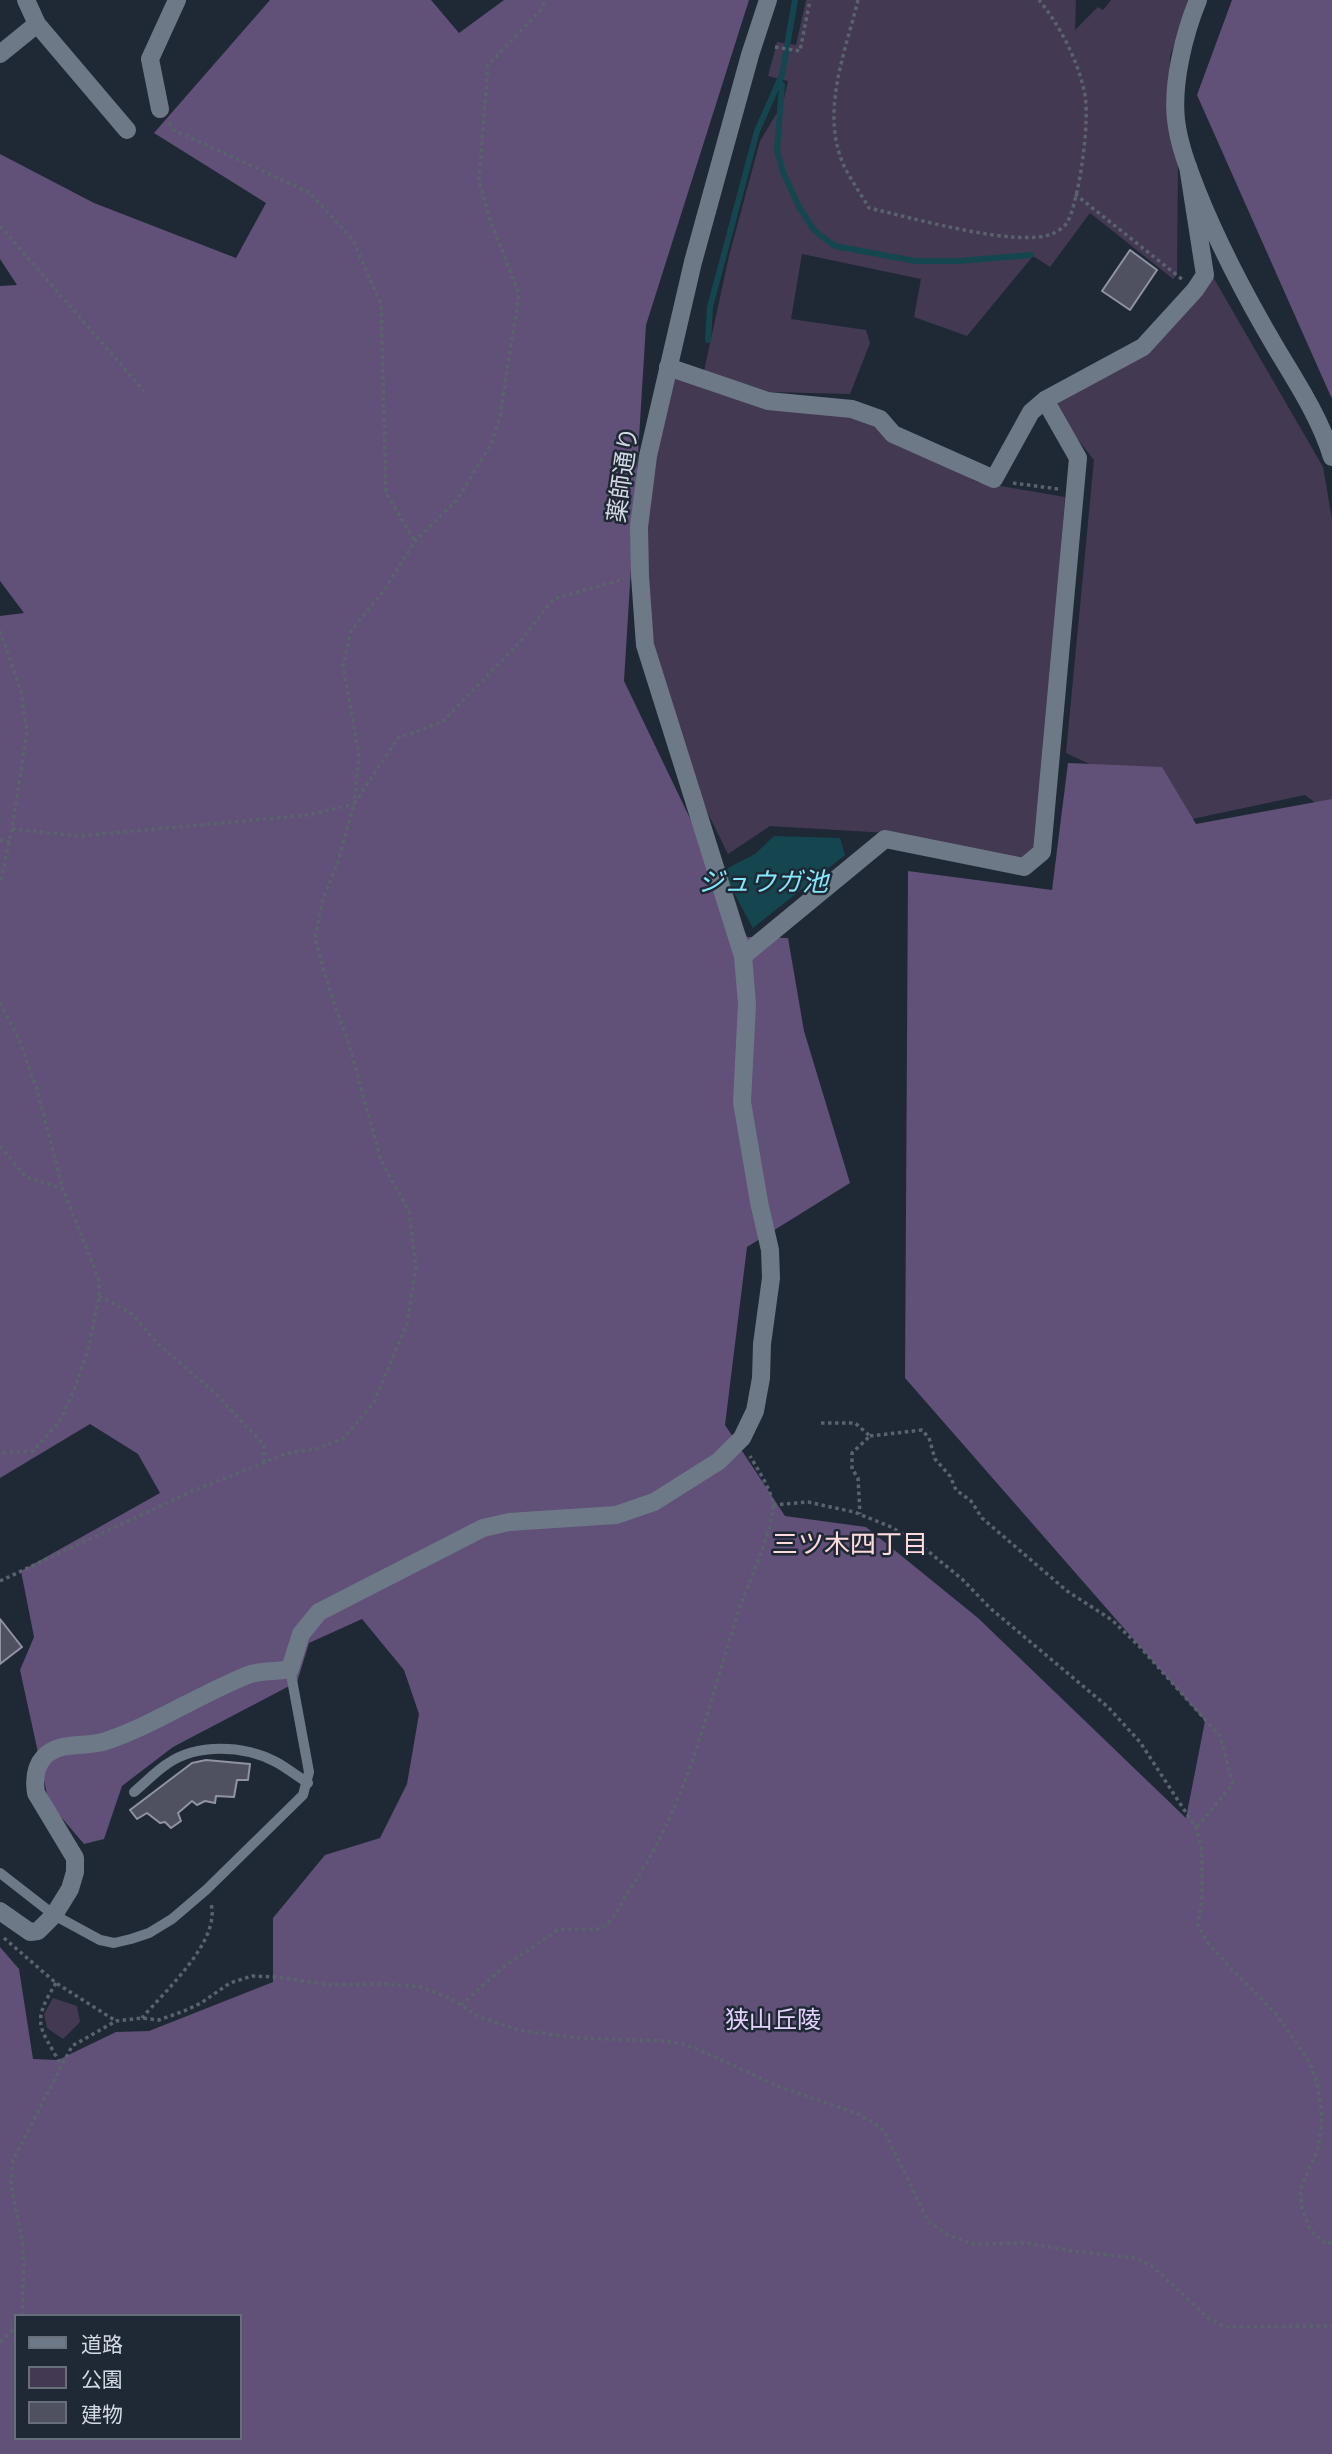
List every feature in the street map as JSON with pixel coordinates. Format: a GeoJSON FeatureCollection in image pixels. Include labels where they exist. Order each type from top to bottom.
{"type":"FeatureCollection","features":[{"type":"Feature","properties":{"kind":"street"},"geometry":{"type":"LineString","coordinates":[[26,0],[37,24],[127,131]]}},
{"type":"Feature","properties":{"kind":"street"},"geometry":{"type":"LineString","coordinates":[[160,109],[150,59],[177,0]]}},
{"type":"Feature","properties":{"kind":"street","name":"薬師通り"},"geometry":{"type":"LineString","coordinates":[[742,1438],[755,1411],[761,1378],[762,1344],[771,1278],[770,1250],[742,1102],[747,1004],[743,956],[645,645],[639,527],[648,456],[692,262],[768,0]]}},
{"type":"Feature","properties":{"kind":"street"},"geometry":{"type":"LineString","coordinates":[[668,367],[768,401],[852,409],[880,419],[893,434],[994,480],[1031,412],[1045,400],[1143,347],[1195,290],[1205,275],[1188,166],[1176,118],[1180,57],[1189,21],[1198,0]]}},
{"type":"Feature","properties":{"kind":"street"},"geometry":{"type":"LineString","coordinates":[[0,54],[37,24]]}},
{"type":"Feature","properties":{"kind":"street"},"geometry":{"type":"LineString","coordinates":[[1188,166],[1213,233],[1236,279],[1321,426],[1332,457]]}},
{"type":"Feature","properties":{"kind":"street"},"geometry":{"type":"LineString","coordinates":[[743,956],[885,839],[1024,867],[1042,852],[1078,458],[1045,400]]}},
{"type":"Feature","properties":{"kind":"street"},"geometry":{"type":"LineString","coordinates":[[0,1911],[30,1932],[38,1931],[54,1915],[70,1889],[75,1872],[75,1858],[36,1793],[34,1781],[44,1757],[62,1746],[104,1742],[252,1674],[290,1669],[301,1634],[319,1612],[483,1528],[509,1522],[616,1515],[654,1502],[719,1461],[742,1438]]}},
{"type":"Feature","properties":{"kind":"lane"},"geometry":{"type":"LineString","coordinates":[[0,1873],[54,1915],[100,1940],[114,1943],[149,1933],[172,1919],[206,1890],[303,1795],[309,1772],[290,1669]]}},
{"type":"Feature","properties":{"kind":"lane"},"geometry":{"type":"LineString","coordinates":[[134,1792],[168,1763],[191,1752],[211,1749],[253,1753],[275,1761],[308,1783]]}},
{"type":"Feature","properties":{"kind":"path"},"geometry":{"type":"LineString","coordinates":[[0,1581],[134,1517],[264,1462],[288,1453],[316,1449],[344,1437],[374,1402],[407,1324],[416,1268],[410,1212],[381,1160],[348,1041],[330,992],[315,938],[323,899],[338,862],[354,804],[359,754],[343,665],[351,631],[384,590],[415,541],[457,500],[492,442],[500,416],[519,294],[489,217],[479,180],[488,65],[539,12],[546,0]]}},
{"type":"Feature","properties":{"kind":"path"},"geometry":{"type":"LineString","coordinates":[[775,47],[800,51],[810,0]]}},
{"type":"Feature","properties":{"kind":"path"},"geometry":{"type":"LineString","coordinates":[[858,0],[835,96],[834,128],[844,164],[869,208],[993,235],[1041,236],[1063,228],[1068,221],[1087,124],[1084,91],[1064,40],[1048,11],[1038,0]]}},
{"type":"Feature","properties":{"kind":"path"},"geometry":{"type":"LineString","coordinates":[[160,109],[174,130],[310,193],[353,240],[381,304],[386,493],[415,541]]}},
{"type":"Feature","properties":{"kind":"path"},"geometry":{"type":"LineString","coordinates":[[1075,194],[1195,290]]}},
{"type":"Feature","properties":{"kind":"path"},"geometry":{"type":"LineString","coordinates":[[0,226],[144,390]]}},
{"type":"Feature","properties":{"kind":"path"},"geometry":{"type":"LineString","coordinates":[[994,480],[1057,489]]}},
{"type":"Feature","properties":{"kind":"path"},"geometry":{"type":"LineString","coordinates":[[12,829],[79,836],[308,815],[354,804],[398,738],[442,722],[519,643],[553,599],[590,587],[640,576]]}},
{"type":"Feature","properties":{"kind":"path"},"geometry":{"type":"LineString","coordinates":[[0,631],[21,692],[27,732],[10,842],[0,884]]}},
{"type":"Feature","properties":{"kind":"path"},"geometry":{"type":"LineString","coordinates":[[0,840],[10,842]]}},
{"type":"Feature","properties":{"kind":"path"},"geometry":{"type":"LineString","coordinates":[[0,1003],[19,1039],[37,1090],[63,1189],[99,1280],[99,1296],[89,1347],[60,1421],[33,1451],[0,1453]]}},
{"type":"Feature","properties":{"kind":"path"},"geometry":{"type":"LineString","coordinates":[[0,1146],[26,1177],[63,1189]]}},
{"type":"Feature","properties":{"kind":"path"},"geometry":{"type":"LineString","coordinates":[[99,1296],[132,1314],[158,1344],[214,1392],[264,1445],[264,1462]]}},
{"type":"Feature","properties":{"kind":"path"},"geometry":{"type":"LineString","coordinates":[[821,1423],[855,1423],[870,1436]]}},
{"type":"Feature","properties":{"kind":"path"},"geometry":{"type":"LineString","coordinates":[[860,1514],[858,1478],[852,1469],[852,1453],[870,1436],[922,1430],[929,1438],[935,1459],[950,1476],[956,1490],[971,1501],[982,1518],[1067,1591],[1112,1620],[1140,1647],[1220,1737],[1233,1784],[1196,1828]]}},
{"type":"Feature","properties":{"kind":"path"},"geometry":{"type":"LineString","coordinates":[[461,2005],[506,1965],[558,1930],[595,1929],[607,1925],[665,1832],[688,1777],[730,1638],[768,1530],[773,1505],[742,1438]]}},
{"type":"Feature","properties":{"kind":"path"},"geometry":{"type":"LineString","coordinates":[[773,1505],[808,1502],[860,1514],[889,1526],[918,1543],[962,1579],[990,1608],[1108,1707],[1140,1742],[1196,1828],[1202,1851],[1202,1899],[1198,1925],[1207,1941],[1276,2014],[1309,2061],[1318,2085],[1322,2118],[1320,2146],[1300,2190],[1302,2208],[1310,2230],[1325,2243],[1332,2243]]}},
{"type":"Feature","properties":{"kind":"path"},"geometry":{"type":"LineString","coordinates":[[142,2018],[202,1947],[213,1913],[206,1890]]}},
{"type":"Feature","properties":{"kind":"path"},"geometry":{"type":"LineString","coordinates":[[0,1934],[56,1983],[116,2021]]}},
{"type":"Feature","properties":{"kind":"path"},"geometry":{"type":"LineString","coordinates":[[22,2314],[24,2262],[11,2186],[13,2160],[72,2046],[116,2021],[142,2018],[159,2020],[184,2011],[230,1983],[252,1976],[347,1986],[386,1984],[421,1987],[461,2005],[479,2017],[523,2031],[580,2038],[664,2041],[695,2048],[780,2087],[856,2113],[880,2127],[928,2221],[946,2234],[983,2245],[1027,2243],[1136,2258],[1152,2266],[1207,2318],[1224,2327],[1332,2326]]}},
{"type":"Feature","properties":{"kind":"path"},"geometry":{"type":"LineString","coordinates":[[56,1983],[40,2013],[41,2028],[61,2064]]}},
{"type":"Feature","properties":{"kind":"path"},"geometry":{"type":"LineString","coordinates":[[0,2342],[14,2329]]}},
{"type":"Feature","properties":{"kind":"green space","name":"狭山丘陵"},"geometry":{"type":"Polygon","coordinates":[[[270,0],[431,0],[459,33],[504,0],[749,0],[646,325],[624,681],[747,937],[788,938],[804,1031],[850,1183],[747,1247],[725,1425],[785,1516],[866,1527],[978,1618],[1186,1818],[1205,1721],[905,1378],[908,871],[1052,890],[1068,763],[1162,767],[1196,824],[1332,799],[1332,2454],[0,2454],[0,1947],[19,1969],[33,2059],[58,2060],[116,2032],[149,2031],[273,1982],[273,1918],[325,1855],[380,1838],[407,1784],[419,1714],[404,1670],[362,1619],[309,1643],[297,1682],[173,1747],[122,1786],[104,1839],[84,1844],[49,1803],[20,1670],[34,1637],[21,1571],[160,1493],[138,1454],[90,1424],[0,1478],[0,616],[24,613],[0,581],[0,286],[17,285],[0,259],[0,154],[94,203],[236,258],[266,203],[154,133],[270,0]]]}},
{"type":"Feature","properties":{"kind":"green space"},"geometry":{"type":"Polygon","coordinates":[[[806,0],[1076,0],[1075,30],[1098,7],[1103,10],[1111,0],[1191,0],[1170,56],[1169,119],[1178,156],[1177,275],[1173,279],[1090,213],[1050,267],[1033,256],[967,336],[914,317],[921,279],[802,254],[791,319],[866,330],[870,343],[850,394],[771,392],[704,371],[729,256],[760,141],[783,103],[788,81],[768,76],[777,42],[796,45],[806,0]]]}},
{"type":"Feature","properties":{"kind":"green space"},"geometry":{"type":"Polygon","coordinates":[[[1232,0],[1332,0],[1332,399],[1197,95],[1232,0]]]}},
{"type":"Feature","properties":{"kind":"green space"},"geometry":{"type":"Polygon","coordinates":[[[1213,277],[1323,467],[1332,519],[1332,815],[1305,795],[1164,825],[1100,769],[1066,753],[1094,460],[1052,407],[1149,352],[1213,277]]]}},
{"type":"Feature","properties":{"kind":"green space"},"geometry":{"type":"Polygon","coordinates":[[[659,368],[765,407],[850,413],[977,482],[1065,497],[1037,849],[1022,861],[887,833],[770,826],[728,854],[682,761],[655,649],[639,538],[646,451],[659,368]]]}},
{"type":"Feature","properties":{"kind":"green space"},"geometry":{"type":"Polygon","coordinates":[[[53,1998],[77,2006],[80,2022],[63,2039],[47,2028],[44,2014],[53,1998]]]}},
{"type":"Feature","properties":{"kind":"water","name":"ジュウガ池"},"geometry":{"type":"Polygon","coordinates":[[[774,836],[840,838],[845,855],[753,928],[722,871],[755,854],[774,836]]]}},
{"type":"Feature","properties":{"kind":"building"},"geometry":{"type":"Polygon","coordinates":[[[1130,250],[1157,270],[1130,310],[1102,291],[1130,250]]]}},
{"type":"Feature","properties":{"kind":"building"},"geometry":{"type":"Polygon","coordinates":[[[0,1619],[22,1647],[0,1664],[0,1619]]]}},
{"type":"Feature","properties":{"kind":"building"},"geometry":{"type":"Polygon","coordinates":[[[206,1760],[250,1764],[248,1780],[237,1780],[234,1797],[216,1796],[215,1803],[205,1801],[197,1805],[192,1801],[178,1813],[181,1821],[171,1828],[147,1813],[137,1819],[130,1810],[192,1763],[206,1760]]]}},
{"type":"Feature","properties":{"kind":"waterway"},"geometry":{"type":"LineString","coordinates":[[708,340],[710,307],[757,131],[782,75],[795,0]]}},
{"type":"Feature","properties":{"kind":"waterway"},"geometry":{"type":"LineString","coordinates":[[778,83],[782,85],[777,150],[783,172],[799,207],[814,230],[835,246],[915,261],[959,261],[1031,255]]}},
{"type":"Feature","properties":{"kind":"district","name":"三ツ木四丁目"},"geometry":{"type":"Point","coordinates":[850,1545]}}]}
